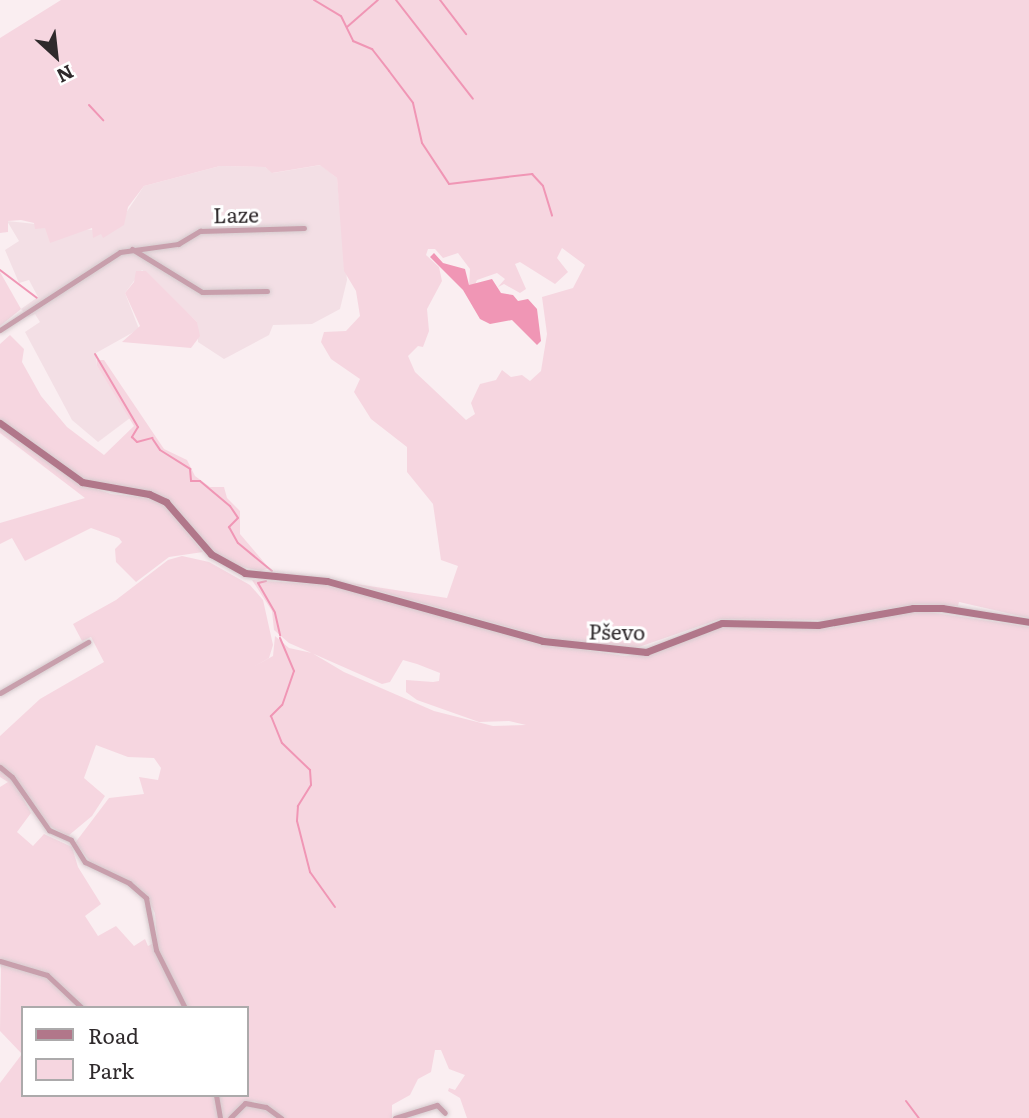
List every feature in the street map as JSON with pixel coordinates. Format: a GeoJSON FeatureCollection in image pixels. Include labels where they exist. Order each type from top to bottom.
{"type":"FeatureCollection","features":[{"type":"Feature","properties":{"kind":"street","name":"Laze"},"geometry":{"type":"LineString","coordinates":[[0,330],[61,287],[132,250],[178,244],[200,231],[304,229]]}},
{"type":"Feature","properties":{"kind":"street"},"geometry":{"type":"LineString","coordinates":[[132,250],[202,292],[267,291]]}},
{"type":"Feature","properties":{"kind":"street","name":"Pševo"},"geometry":{"type":"LineString","coordinates":[[0,423],[82,482],[149,494],[166,502],[211,554],[245,573],[327,581],[543,641],[618,652],[646,652],[722,623],[818,625],[913,608],[1029,622]]}},
{"type":"Feature","properties":{"kind":"street"},"geometry":{"type":"LineString","coordinates":[[0,692],[88,642]]}},
{"type":"Feature","properties":{"kind":"street"},"geometry":{"type":"LineString","coordinates":[[0,767],[12,777],[49,830],[71,840],[85,862],[129,883],[146,898],[156,950],[184,1006]]}},
{"type":"Feature","properties":{"kind":"street"},"geometry":{"type":"LineString","coordinates":[[0,961],[47,975],[80,1006]]}},
{"type":"Feature","properties":{"kind":"street"},"geometry":{"type":"LineString","coordinates":[[216,1097],[220,1118]]}},
{"type":"Feature","properties":{"kind":"street"},"geometry":{"type":"LineString","coordinates":[[230,1118],[245,1103],[267,1107],[281,1118]]}},
{"type":"Feature","properties":{"kind":"street"},"geometry":{"type":"LineString","coordinates":[[394,1118],[437,1105],[445,1113]]}},
{"type":"Feature","properties":{"kind":"shaded area"},"geometry":{"type":"Polygon","coordinates":[[[321,165],[337,178],[347,280],[340,309],[312,324],[273,325],[269,335],[224,359],[198,342],[197,322],[142,270],[125,293],[139,329],[96,353],[97,366],[130,418],[98,442],[72,420],[25,332],[40,322],[35,314],[28,317],[21,309],[38,297],[29,280],[19,283],[5,250],[19,241],[7,221],[93,230],[118,225],[144,186],[220,166],[265,167],[273,173],[321,165]]]}},
{"type":"Feature","properties":{"kind":"shaded area"},"geometry":{"type":"Polygon","coordinates":[[[434,253],[443,263],[465,269],[469,285],[492,279],[501,293],[513,295],[518,301],[528,299],[537,309],[541,341],[537,345],[512,320],[490,324],[480,319],[463,290],[430,257],[434,253]]]}},
{"type":"Feature","properties":{"kind":"green space"},"geometry":{"type":"Polygon","coordinates":[[[61,0],[1029,0],[1029,618],[959,602],[958,606],[915,604],[830,620],[720,619],[633,649],[548,638],[350,583],[447,598],[458,566],[441,560],[433,504],[407,472],[407,447],[371,419],[354,392],[360,379],[331,359],[321,342],[324,332],[346,331],[360,316],[356,291],[344,271],[337,178],[320,165],[272,173],[265,167],[220,166],[144,186],[128,207],[124,225],[103,238],[101,234],[93,238],[92,228],[50,243],[45,228],[35,229],[34,223],[21,220],[8,221],[8,232],[0,233],[0,38],[61,0]],[[562,248],[557,258],[568,272],[555,284],[520,262],[515,264],[526,289],[520,293],[504,284],[498,287],[505,279],[497,273],[477,280],[474,287],[469,285],[470,269],[458,253],[443,258],[435,249],[428,249],[426,255],[439,267],[442,281],[427,309],[429,331],[423,347],[418,346],[408,356],[415,372],[466,420],[475,414],[471,403],[480,384],[496,380],[502,370],[511,377],[522,375],[530,381],[541,371],[547,334],[542,297],[573,288],[585,265],[562,248]]]}},
{"type":"Feature","properties":{"kind":"green space"},"geometry":{"type":"Polygon","coordinates":[[[136,271],[146,271],[197,322],[200,336],[191,348],[122,342],[140,326],[125,293],[134,282],[136,271]]]}},
{"type":"Feature","properties":{"kind":"green space"},"geometry":{"type":"Polygon","coordinates":[[[0,272],[21,309],[0,326],[0,272]]]}},
{"type":"Feature","properties":{"kind":"green space"},"geometry":{"type":"Polygon","coordinates":[[[10,335],[24,349],[22,362],[41,396],[67,427],[104,455],[134,426],[97,366],[97,360],[104,360],[164,449],[187,460],[195,476],[210,487],[224,487],[227,498],[240,511],[240,534],[269,568],[261,571],[234,565],[213,552],[168,500],[86,480],[0,422],[0,344],[10,335]]]}},
{"type":"Feature","properties":{"kind":"green space"},"geometry":{"type":"Polygon","coordinates":[[[0,427],[79,483],[111,494],[150,498],[166,506],[203,552],[169,557],[136,582],[116,562],[115,549],[122,542],[119,538],[91,528],[25,561],[12,538],[0,544],[0,523],[85,498],[0,433],[0,427]]]}},
{"type":"Feature","properties":{"kind":"green space"},"geometry":{"type":"Polygon","coordinates":[[[182,556],[209,562],[250,585],[263,600],[273,645],[269,658],[255,666],[273,656],[275,636],[289,648],[311,653],[289,643],[274,630],[272,611],[252,580],[328,585],[538,643],[625,656],[658,652],[722,627],[830,628],[921,611],[1029,627],[1029,1118],[467,1118],[460,1098],[448,1091],[449,1088],[455,1090],[465,1075],[449,1069],[441,1050],[435,1050],[431,1072],[418,1079],[410,1095],[392,1105],[392,1118],[284,1118],[271,1108],[254,1101],[246,1104],[266,1108],[280,1118],[0,1118],[0,1083],[21,1055],[21,1097],[248,1097],[248,1006],[83,1006],[48,974],[0,959],[0,787],[8,782],[0,777],[0,769],[16,785],[31,813],[17,832],[33,846],[44,834],[72,847],[78,867],[101,904],[85,916],[98,936],[116,926],[134,946],[145,939],[148,946],[157,941],[155,913],[143,891],[93,865],[75,843],[109,798],[144,794],[139,777],[158,780],[161,768],[154,758],[128,757],[96,745],[84,778],[105,796],[92,816],[68,836],[42,822],[17,780],[0,765],[0,736],[40,699],[104,662],[91,637],[82,641],[73,624],[116,600],[168,560],[182,556]],[[313,654],[344,672],[434,711],[493,726],[526,725],[509,721],[479,722],[417,700],[406,692],[406,680],[439,681],[440,673],[403,660],[390,682],[382,684],[313,654]]]}},
{"type":"Feature","properties":{"kind":"green space"},"geometry":{"type":"Polygon","coordinates":[[[1,964],[46,977],[76,1004],[21,1006],[21,1053],[0,1031],[1,964]]]}},
{"type":"Feature","properties":{"kind":"waterway"},"geometry":{"type":"LineString","coordinates":[[314,0],[341,16],[353,41],[372,49],[413,103],[422,143],[449,184],[532,174],[543,186],[552,216]]}},
{"type":"Feature","properties":{"kind":"waterway"},"geometry":{"type":"LineString","coordinates":[[347,27],[378,0]]}},
{"type":"Feature","properties":{"kind":"waterway"},"geometry":{"type":"LineString","coordinates":[[396,0],[473,99]]}},
{"type":"Feature","properties":{"kind":"waterway"},"geometry":{"type":"LineString","coordinates":[[440,0],[466,34]]}},
{"type":"Feature","properties":{"kind":"waterway"},"geometry":{"type":"LineString","coordinates":[[89,105],[103,120]]}},
{"type":"Feature","properties":{"kind":"waterway"},"geometry":{"type":"LineString","coordinates":[[0,270],[37,298]]}},
{"type":"Feature","properties":{"kind":"waterway"},"geometry":{"type":"LineString","coordinates":[[95,354],[138,427],[132,437],[137,442],[152,438],[160,450],[190,469],[191,481],[200,481],[230,506],[238,518],[229,527],[238,543],[272,571]]}},
{"type":"Feature","properties":{"kind":"waterway"},"geometry":{"type":"LineString","coordinates":[[266,581],[258,583],[275,613],[280,635]]}},
{"type":"Feature","properties":{"kind":"waterway"},"geometry":{"type":"LineString","coordinates":[[280,638],[294,671],[282,705],[271,716],[282,743],[310,770],[311,785],[298,806],[297,821],[310,872],[335,907]]}},
{"type":"Feature","properties":{"kind":"waterway"},"geometry":{"type":"LineString","coordinates":[[906,1101],[919,1118]]}}]}
